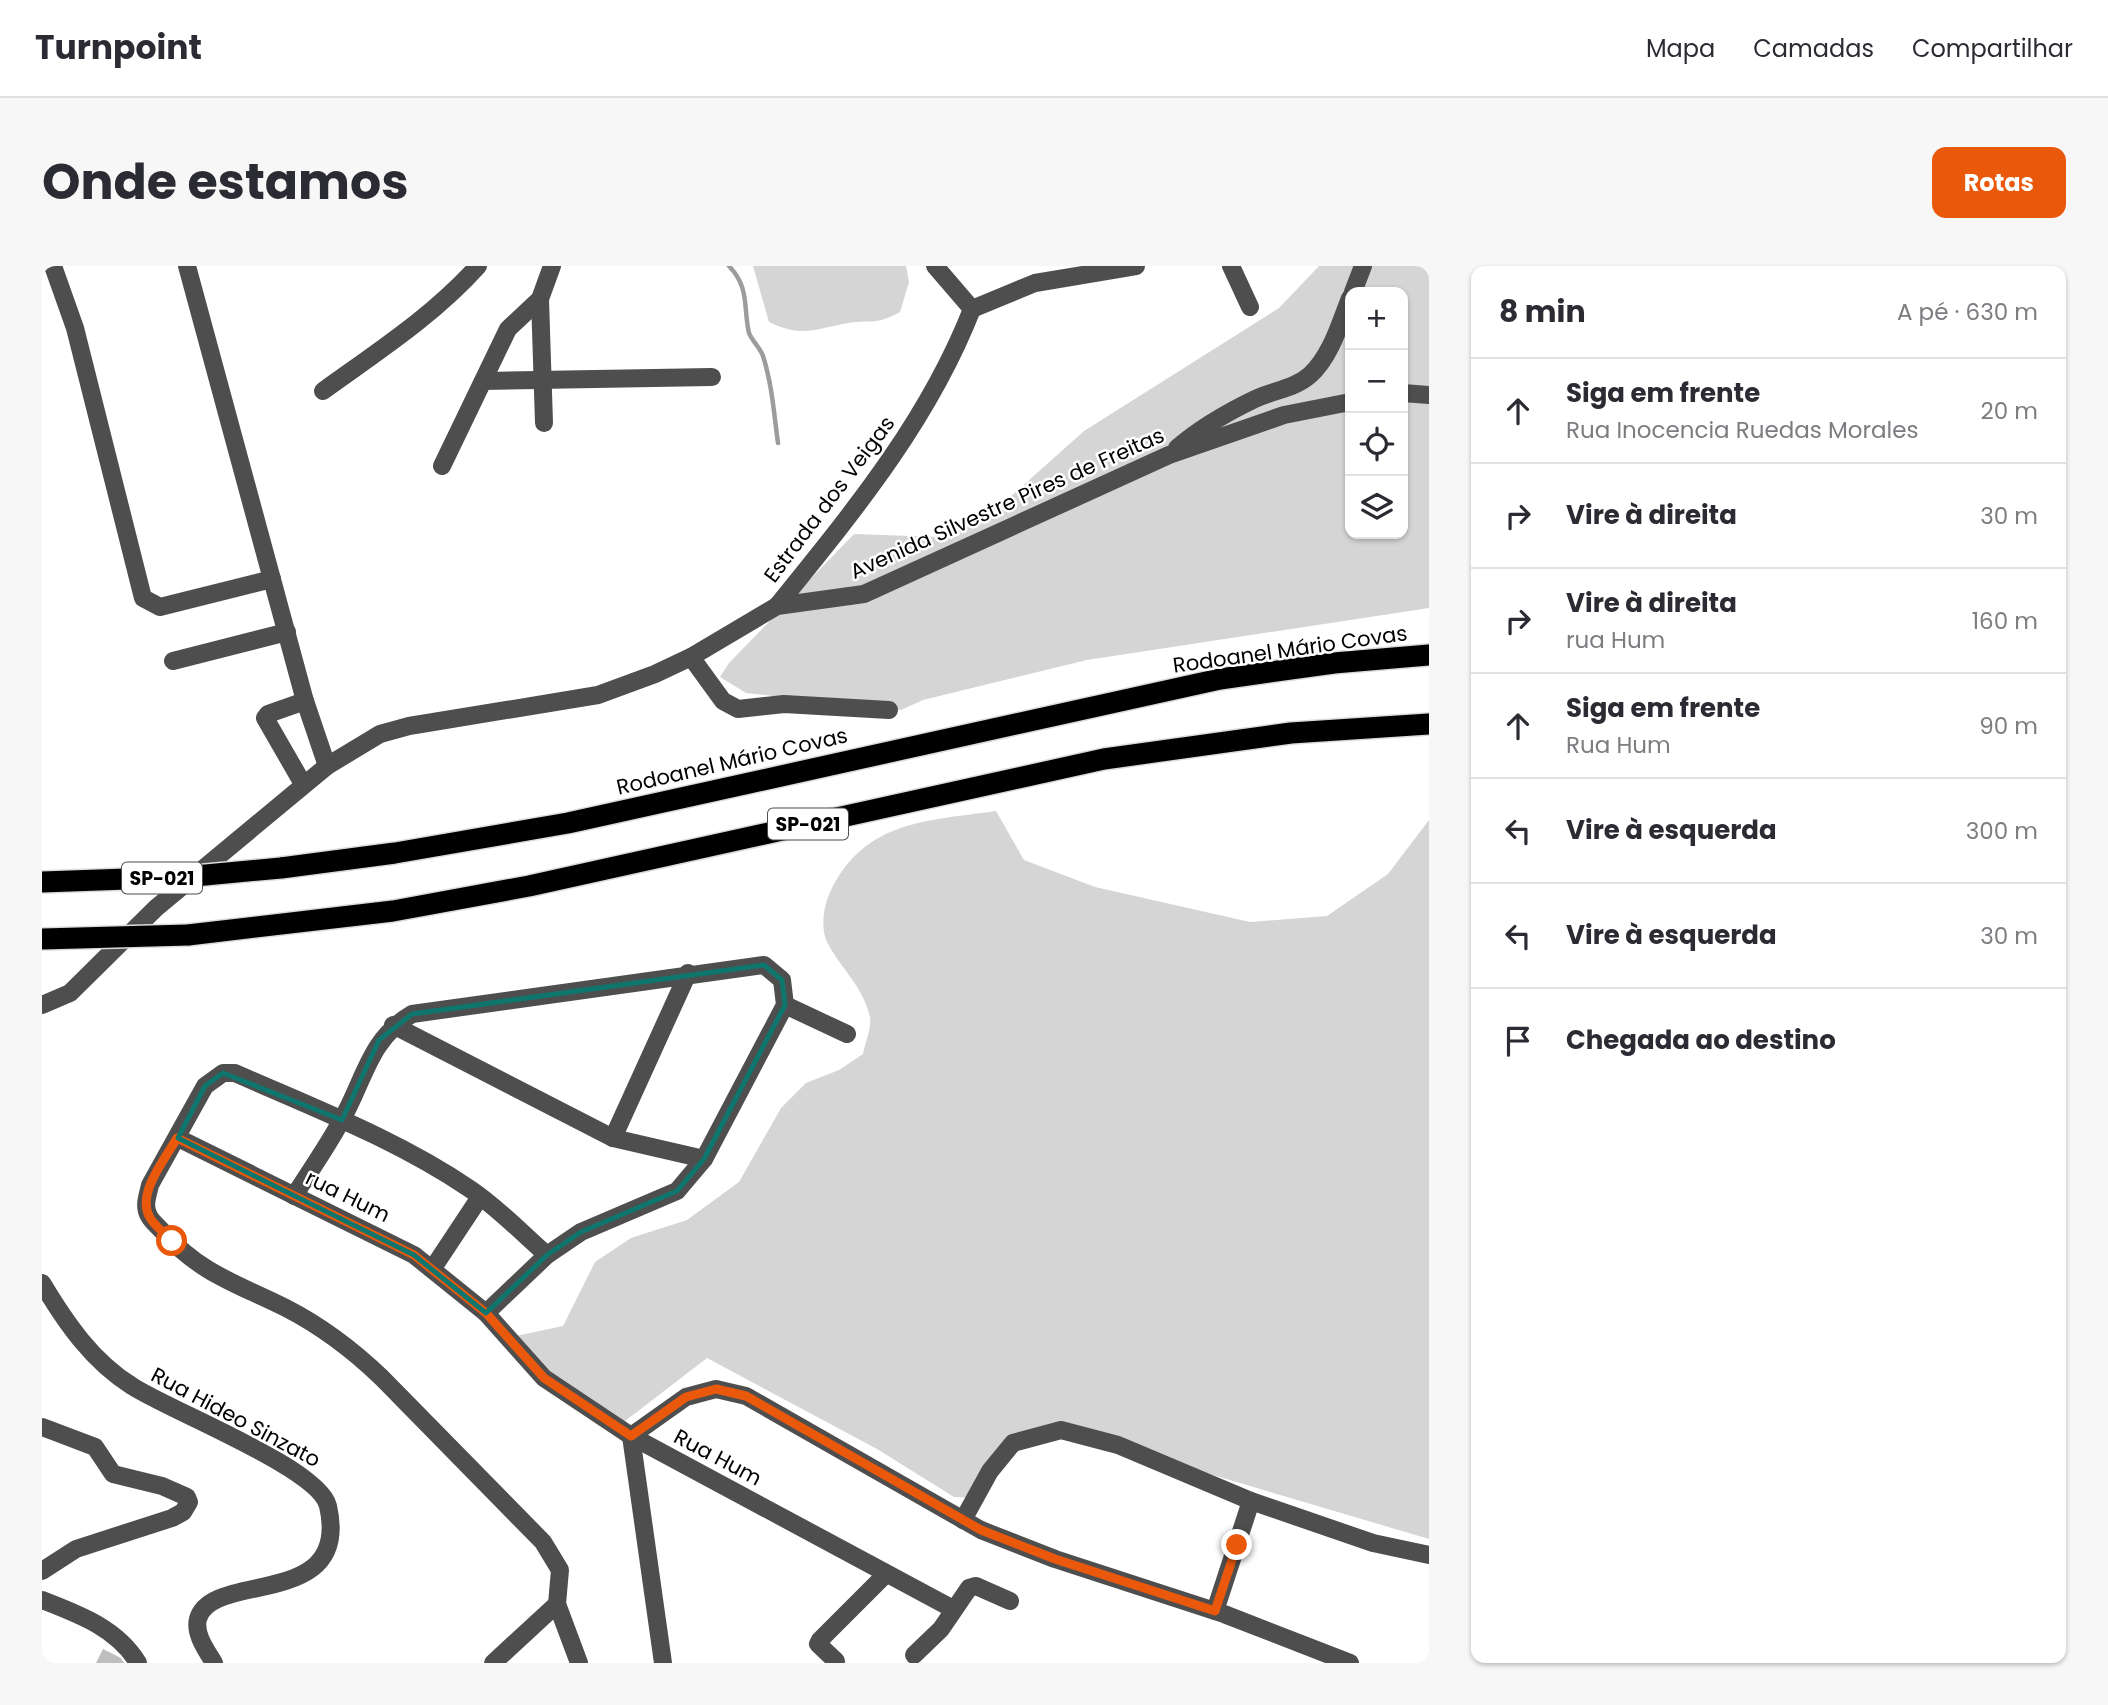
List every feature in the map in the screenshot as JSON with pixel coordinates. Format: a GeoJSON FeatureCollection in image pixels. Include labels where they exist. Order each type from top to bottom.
{"type":"FeatureCollection","features":[{"type":"Feature","properties":{"kind":"highway","name":"Rodoanel Mário Covas"},"geometry":{"type":"LineString","coordinates":[[42,882],[184,877],[395,853],[568,823],[1220,679],[1334,663],[1429,655]]}},
{"type":"Feature","properties":{"kind":"highway","name":"SP-021"},"geometry":{"type":"LineString","coordinates":[[42,939],[188,935],[393,911],[515,889],[1104,759],[1291,733],[1429,724]]}},
{"type":"Feature","properties":{"kind":"street"},"geometry":{"type":"LineString","coordinates":[[53,266],[75,328],[143,598],[160,607],[272,579]]}},
{"type":"Feature","properties":{"kind":"street"},"geometry":{"type":"LineString","coordinates":[[187,266],[305,701],[327,766]]}},
{"type":"Feature","properties":{"kind":"street"},"geometry":{"type":"LineString","coordinates":[[323,391],[412,327],[454,292],[478,266]]}},
{"type":"Feature","properties":{"kind":"street"},"geometry":{"type":"LineString","coordinates":[[544,423],[540,299],[552,266]]}},
{"type":"Feature","properties":{"kind":"street"},"geometry":{"type":"LineString","coordinates":[[935,266],[972,309],[1035,283],[1136,266]]}},
{"type":"Feature","properties":{"kind":"street"},"geometry":{"type":"LineString","coordinates":[[1231,266],[1250,307]]}},
{"type":"Feature","properties":{"kind":"street"},"geometry":{"type":"LineString","coordinates":[[1355,287],[1363,266]]}},
{"type":"Feature","properties":{"kind":"street"},"geometry":{"type":"LineString","coordinates":[[442,466],[508,329],[540,299]]}},
{"type":"Feature","properties":{"kind":"street","name":"Estrada dos Veigas"},"geometry":{"type":"LineString","coordinates":[[777,606],[881,475],[913,427],[955,353],[972,309]]}},
{"type":"Feature","properties":{"kind":"street"},"geometry":{"type":"LineString","coordinates":[[1169,455],[1197,431],[1257,398],[1291,388],[1311,375],[1329,350],[1345,310]]}},
{"type":"Feature","properties":{"kind":"street"},"geometry":{"type":"LineString","coordinates":[[483,381],[712,377]]}},
{"type":"Feature","properties":{"kind":"street"},"geometry":{"type":"LineString","coordinates":[[1408,394],[1429,396]]}},
{"type":"Feature","properties":{"kind":"street","name":"Avenida Silvestre Pires de Freitas"},"geometry":{"type":"LineString","coordinates":[[42,1005],[70,993],[156,908],[303,784],[365,741],[392,730],[598,695],[655,674],[691,657],[777,606],[864,594],[1169,455],[1284,415],[1345,403]]}},
{"type":"Feature","properties":{"kind":"street"},"geometry":{"type":"LineString","coordinates":[[173,661],[287,632]]}},
{"type":"Feature","properties":{"kind":"street"},"geometry":{"type":"LineString","coordinates":[[691,657],[723,701],[738,709],[784,704],[889,710]]}},
{"type":"Feature","properties":{"kind":"street"},"geometry":{"type":"LineString","coordinates":[[303,784],[265,718],[268,714],[305,701]]}},
{"type":"Feature","properties":{"kind":"street"},"geometry":{"type":"LineString","coordinates":[[294,1196],[342,1120],[379,1040],[393,1025],[412,1014],[764,964],[782,980],[785,1005],[704,1159],[677,1191],[581,1232],[547,1255],[486,1313]]}},
{"type":"Feature","properties":{"kind":"street"},"geometry":{"type":"LineString","coordinates":[[613,1139],[688,973]]}},
{"type":"Feature","properties":{"kind":"street"},"geometry":{"type":"LineString","coordinates":[[785,1005],[847,1034]]}},
{"type":"Feature","properties":{"kind":"street"},"geometry":{"type":"LineString","coordinates":[[393,1025],[613,1139],[704,1159]]}},
{"type":"Feature","properties":{"kind":"street"},"geometry":{"type":"LineString","coordinates":[[547,1255],[480,1197],[427,1163],[342,1120],[234,1073],[223,1073],[205,1086],[150,1185],[145,1202],[149,1216],[189,1259],[235,1285],[287,1309],[360,1357],[543,1542],[560,1570],[557,1604],[579,1663]]}},
{"type":"Feature","properties":{"kind":"street","name":"rua Hum"},"geometry":{"type":"LineString","coordinates":[[177,1138],[414,1255],[486,1313]]}},
{"type":"Feature","properties":{"kind":"street"},"geometry":{"type":"LineString","coordinates":[[433,1268],[480,1197]]}},
{"type":"Feature","properties":{"kind":"street","name":"Rua Hideo Sinzato"},"geometry":{"type":"LineString","coordinates":[[42,1283],[64,1319],[94,1357],[131,1386],[291,1468],[316,1486],[327,1504],[330,1539],[312,1568],[292,1580],[214,1600],[203,1609],[198,1620],[198,1632],[214,1663]]}},
{"type":"Feature","properties":{"kind":"street","name":"Rua Hum"},"geometry":{"type":"LineString","coordinates":[[486,1313],[544,1378],[631,1436],[953,1609]]}},
{"type":"Feature","properties":{"kind":"street"},"geometry":{"type":"LineString","coordinates":[[663,1663],[631,1436],[686,1397],[716,1389],[746,1396],[981,1530],[1055,1559],[1215,1611],[1350,1663]]}},
{"type":"Feature","properties":{"kind":"street"},"geometry":{"type":"LineString","coordinates":[[42,1427],[95,1447],[113,1474],[162,1486],[187,1497],[189,1502],[183,1512],[172,1518],[111,1535],[76,1549],[42,1571]]}},
{"type":"Feature","properties":{"kind":"street"},"geometry":{"type":"LineString","coordinates":[[963,1520],[990,1471],[1013,1443],[1061,1430],[1118,1445],[1251,1501],[1373,1543],[1429,1555]]}},
{"type":"Feature","properties":{"kind":"street"},"geometry":{"type":"LineString","coordinates":[[1215,1611],[1251,1501]]}},
{"type":"Feature","properties":{"kind":"street"},"geometry":{"type":"LineString","coordinates":[[836,1661],[818,1644],[820,1640],[886,1574]]}},
{"type":"Feature","properties":{"kind":"street"},"geometry":{"type":"LineString","coordinates":[[914,1660],[941,1629],[969,1588],[976,1586],[1010,1601]]}},
{"type":"Feature","properties":{"kind":"street"},"geometry":{"type":"LineString","coordinates":[[42,1600],[105,1629],[119,1639],[138,1663]]}},
{"type":"Feature","properties":{"kind":"street"},"geometry":{"type":"LineString","coordinates":[[493,1663],[557,1604]]}},
{"type":"Feature","properties":{"kind":"highlighted area"},"geometry":{"type":"Polygon","coordinates":[[[764,965],[782,980],[785,1005],[704,1159],[677,1191],[581,1232],[547,1255],[486,1313],[414,1255],[178,1138],[205,1086],[223,1073],[342,1120],[379,1040],[412,1014],[764,965]]]}},
{"type":"Feature","properties":{"kind":"shaded area"},"geometry":{"type":"Polygon","coordinates":[[[753,266],[906,266],[909,282],[900,312],[879,321],[800,331],[769,322],[753,266]]]}},
{"type":"Feature","properties":{"kind":"shaded area"},"geometry":{"type":"Polygon","coordinates":[[[1319,266],[1429,266],[1429,608],[1087,660],[923,700],[901,710],[746,693],[720,677],[729,663],[854,534],[940,537],[1000,506],[1084,431],[1279,308],[1319,266]]]}},
{"type":"Feature","properties":{"kind":"shaded area"},"geometry":{"type":"Polygon","coordinates":[[[996,811],[1024,860],[1095,887],[1250,922],[1327,916],[1388,874],[1429,820],[1429,1539],[1061,1430],[1013,1443],[975,1498],[954,1497],[877,1449],[707,1358],[620,1425],[547,1376],[511,1337],[563,1326],[595,1262],[631,1238],[687,1220],[739,1182],[781,1108],[806,1083],[839,1070],[863,1054],[870,1025],[867,1006],[832,951],[824,930],[825,909],[831,890],[845,867],[880,837],[901,828],[996,811]]]}},
{"type":"Feature","properties":{"kind":"building"},"geometry":{"type":"Polygon","coordinates":[[[103,1649],[121,1658],[124,1663],[96,1663],[103,1649]]]}},
{"type":"Feature","properties":{"kind":"waterway"},"geometry":{"type":"LineString","coordinates":[[729,266],[743,290],[749,333],[762,353],[766,367],[778,443]]}},
{"type":"Feature","properties":{"kind":"route"},"geometry":{"type":"LineString","coordinates":[[172,1241],[149,1216],[145,1202],[150,1185],[177,1138],[414,1255],[440,1273],[486,1313],[544,1378],[631,1436],[686,1397],[716,1389],[746,1396],[981,1530],[1055,1559],[1215,1611],[1237,1545]]}}]}
